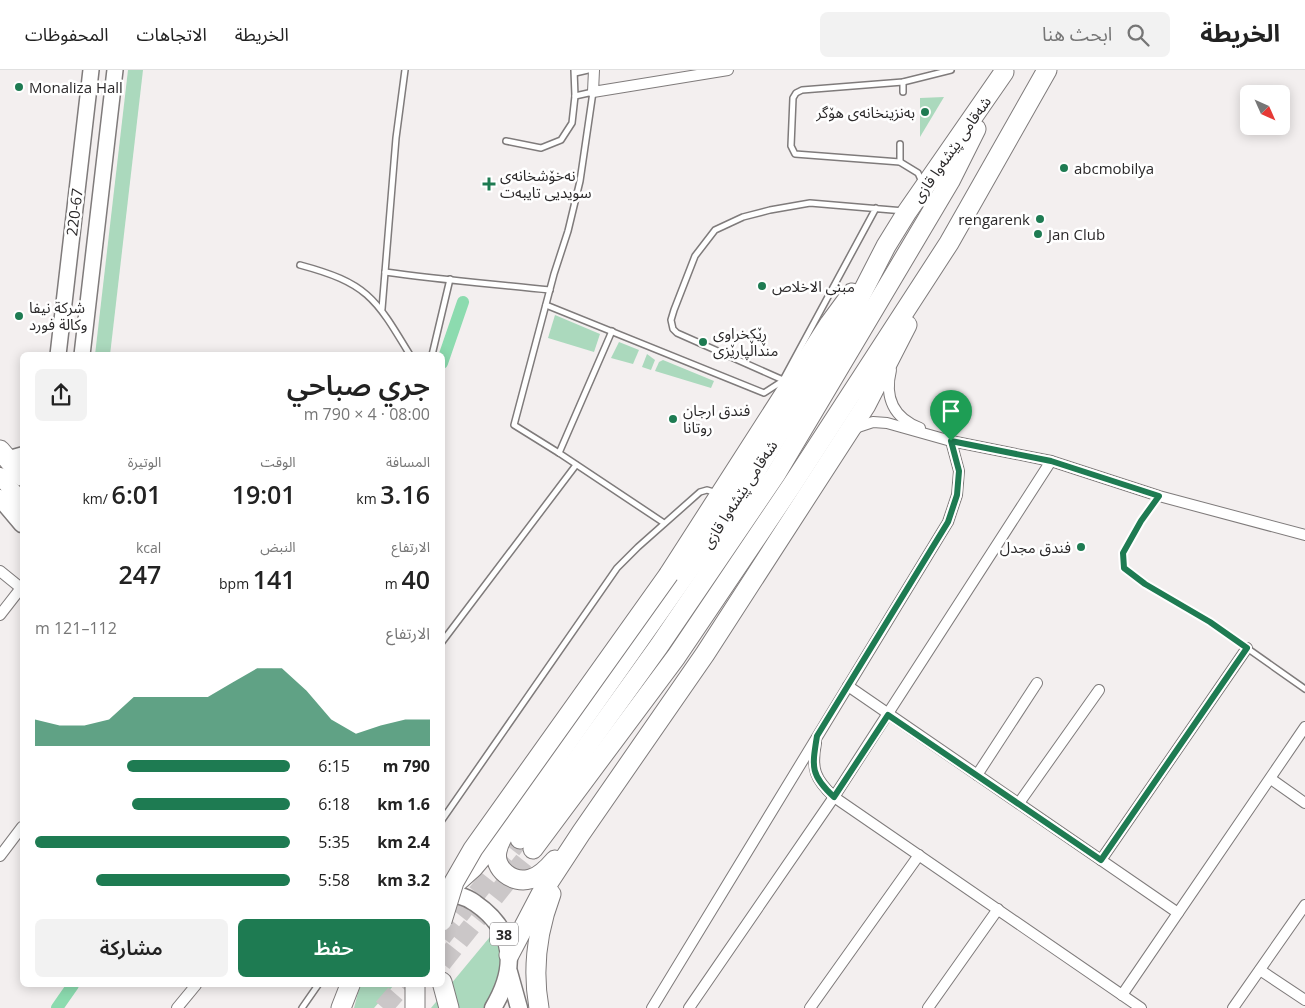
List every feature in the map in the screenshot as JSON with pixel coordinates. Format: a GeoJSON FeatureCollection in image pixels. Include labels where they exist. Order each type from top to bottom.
{"type":"FeatureCollection","features":[{"type":"Feature","properties":{"kind":"highway","name":"شەقامی پێشەوا قازی"},"geometry":{"type":"LineString","coordinates":[[509,963],[541,894],[599,806],[705,654],[866,405],[949,243],[1047,70]]}},
{"type":"Feature","properties":{"kind":"highway","name":"شەقامی پێشەوا قازی"},"geometry":{"type":"LineString","coordinates":[[520,838],[659,646],[776,474],[950,181],[1005,71]]}},
{"type":"Feature","properties":{"kind":"highway","name":"شەقامی پێشەوا قازی"},"geometry":{"type":"LineString","coordinates":[[520,838],[740,497],[847,322],[886,246],[906,212],[1005,71]]}},
{"type":"Feature","properties":{"kind":"highway","name":"شەقامی پێشەوا قازی"},"geometry":{"type":"LineString","coordinates":[[445,891],[473,868],[520,838],[681,649],[798,477],[949,243]]}},
{"type":"Feature","properties":{"kind":"highway"},"geometry":{"type":"LineString","coordinates":[[445,911],[454,882],[473,849],[669,574],[720,495],[790,377],[886,246]]}},
{"type":"Feature","properties":{"kind":"highway"},"geometry":{"type":"LineString","coordinates":[[8,460],[20,474]]}},
{"type":"Feature","properties":{"kind":"highway"},"geometry":{"type":"LineString","coordinates":[[539,1008],[536,959],[538,938],[545,908],[558,878],[599,806]]}},
{"type":"Feature","properties":{"kind":"highway"},"geometry":{"type":"LineString","coordinates":[[520,838],[496,852],[497,861],[501,869],[514,879],[523,880],[539,875],[581,833]]}},
{"type":"Feature","properties":{"kind":"highway"},"geometry":{"type":"LineString","coordinates":[[341,1008],[349,987]]}},
{"type":"Feature","properties":{"kind":"highway"},"geometry":{"type":"LineString","coordinates":[[415,987],[415,1008]]}},
{"type":"Feature","properties":{"kind":"highway"},"geometry":{"type":"LineString","coordinates":[[443,987],[449,1008]]}},
{"type":"Feature","properties":{"kind":"main road"},"geometry":{"type":"LineString","coordinates":[[8,460],[20,496]]}},
{"type":"Feature","properties":{"kind":"main road"},"geometry":{"type":"LineString","coordinates":[[0,498],[20,522]]}},
{"type":"Feature","properties":{"kind":"main road","name":"شەقامی پێشەوا قازی"},"geometry":{"type":"LineString","coordinates":[[445,894],[463,896],[490,914],[503,931],[508,942],[509,963],[505,984],[493,1008]]}},
{"type":"Feature","properties":{"kind":"main road","name":"38"},"geometry":{"type":"LineString","coordinates":[[509,963],[519,1008]]}},
{"type":"Feature","properties":{"kind":"main road"},"geometry":{"type":"LineString","coordinates":[[347,1008],[350,987]]}},
{"type":"Feature","properties":{"kind":"street","name":"220-67"},"geometry":{"type":"LineString","coordinates":[[58,352],[91,70]]}},
{"type":"Feature","properties":{"kind":"street","name":"220-67"},"geometry":{"type":"LineString","coordinates":[[82,352],[115,70]]}},
{"type":"Feature","properties":{"kind":"street"},"geometry":{"type":"LineString","coordinates":[[594,70],[593,92],[728,70]]}},
{"type":"Feature","properties":{"kind":"street"},"geometry":{"type":"LineString","coordinates":[[896,349],[888,392],[894,408],[901,417],[914,426],[951,441]]}},
{"type":"Feature","properties":{"kind":"street"},"geometry":{"type":"LineString","coordinates":[[844,440],[858,427],[873,422],[887,423],[951,441],[1051,461],[1159,496],[1305,535]]}},
{"type":"Feature","properties":{"kind":"street"},"geometry":{"type":"LineString","coordinates":[[652,1008],[948,522],[957,495],[959,471],[951,441]]}},
{"type":"Feature","properties":{"kind":"street"},"geometry":{"type":"LineString","coordinates":[[689,1008],[834,797],[1051,461]]}},
{"type":"Feature","properties":{"kind":"street"},"geometry":{"type":"LineString","coordinates":[[0,571],[20,586]]}},
{"type":"Feature","properties":{"kind":"street"},"geometry":{"type":"LineString","coordinates":[[0,615],[20,590]]}},
{"type":"Feature","properties":{"kind":"street"},"geometry":{"type":"LineString","coordinates":[[1101,860],[1247,648]]}},
{"type":"Feature","properties":{"kind":"street"},"geometry":{"type":"LineString","coordinates":[[977,775],[1037,683]]}},
{"type":"Feature","properties":{"kind":"street"},"geometry":{"type":"LineString","coordinates":[[848,686],[1178,913]]}},
{"type":"Feature","properties":{"kind":"street"},"geometry":{"type":"LineString","coordinates":[[1019,803],[1098,690]]}},
{"type":"Feature","properties":{"kind":"street"},"geometry":{"type":"LineString","coordinates":[[1122,995],[1305,727]]}},
{"type":"Feature","properties":{"kind":"street"},"geometry":{"type":"LineString","coordinates":[[817,736],[813,758],[815,772],[820,785],[834,797],[1141,1008]]}},
{"type":"Feature","properties":{"kind":"street"},"geometry":{"type":"LineString","coordinates":[[1271,779],[1305,803]]}},
{"type":"Feature","properties":{"kind":"street"},"geometry":{"type":"LineString","coordinates":[[0,856],[20,830]]}},
{"type":"Feature","properties":{"kind":"street"},"geometry":{"type":"LineString","coordinates":[[810,1008],[919,855]]}},
{"type":"Feature","properties":{"kind":"street"},"geometry":{"type":"LineString","coordinates":[[1233,1008],[1305,905]]}},
{"type":"Feature","properties":{"kind":"street"},"geometry":{"type":"LineString","coordinates":[[928,1008],[998,909]]}},
{"type":"Feature","properties":{"kind":"street"},"geometry":{"type":"LineString","coordinates":[[1260,970],[1305,1000]]}},
{"type":"Feature","properties":{"kind":"street"},"geometry":{"type":"LineString","coordinates":[[177,1008],[194,987]]}},
{"type":"Feature","properties":{"kind":"lane"},"geometry":{"type":"LineString","coordinates":[[382,309],[396,138],[406,70]]}},
{"type":"Feature","properties":{"kind":"lane"},"geometry":{"type":"LineString","coordinates":[[506,141],[541,148],[562,140],[572,123],[575,71],[588,70]]}},
{"type":"Feature","properties":{"kind":"lane"},"geometry":{"type":"LineString","coordinates":[[922,189],[922,181],[918,173],[900,162],[797,155],[790,146],[793,98],[798,91],[903,82],[951,70]]}},
{"type":"Feature","properties":{"kind":"lane"},"geometry":{"type":"LineString","coordinates":[[903,82],[903,92]]}},
{"type":"Feature","properties":{"kind":"lane"},"geometry":{"type":"LineString","coordinates":[[575,96],[593,92],[580,181],[514,425],[664,523]]}},
{"type":"Feature","properties":{"kind":"lane"},"geometry":{"type":"LineString","coordinates":[[900,144],[900,162]]}},
{"type":"Feature","properties":{"kind":"lane"},"geometry":{"type":"LineString","coordinates":[[790,377],[677,333],[673,329],[671,320],[674,310],[695,256],[715,230],[743,217],[770,210],[810,203],[906,212]]}},
{"type":"Feature","properties":{"kind":"lane"},"geometry":{"type":"LineString","coordinates":[[546,305],[764,393],[790,377],[876,208]]}},
{"type":"Feature","properties":{"kind":"lane"},"geometry":{"type":"LineString","coordinates":[[300,265],[324,272],[360,288],[382,309],[408,352]]}},
{"type":"Feature","properties":{"kind":"lane"},"geometry":{"type":"LineString","coordinates":[[385,272],[424,278],[550,290]]}},
{"type":"Feature","properties":{"kind":"lane"},"geometry":{"type":"LineString","coordinates":[[433,352],[450,279]]}},
{"type":"Feature","properties":{"kind":"lane"},"geometry":{"type":"LineString","coordinates":[[559,453],[612,331]]}},
{"type":"Feature","properties":{"kind":"lane"},"geometry":{"type":"LineString","coordinates":[[445,638],[576,465]]}},
{"type":"Feature","properties":{"kind":"lane"},"geometry":{"type":"LineString","coordinates":[[445,816],[617,568],[664,523],[703,490],[710,490],[720,495]]}},
{"type":"Feature","properties":{"kind":"lane"},"geometry":{"type":"LineString","coordinates":[[1159,496],[1141,521],[1123,553],[1124,568],[1145,584],[1210,622],[1305,689]]}},
{"type":"Feature","properties":{"kind":"lane"},"geometry":{"type":"LineString","coordinates":[[302,1008],[317,987]]}},
{"type":"Feature","properties":{"kind":"green space"},"geometry":{"type":"Polygon","coordinates":[[[128,70],[143,70],[110,352],[95,352],[128,70]]]}},
{"type":"Feature","properties":{"kind":"green space"},"geometry":{"type":"Polygon","coordinates":[[[944,97],[920,137],[920,98],[944,97]]]}},
{"type":"Feature","properties":{"kind":"green space"},"geometry":{"type":"Polygon","coordinates":[[[555,315],[600,334],[594,352],[548,338],[555,315]]]}},
{"type":"Feature","properties":{"kind":"green space"},"geometry":{"type":"Polygon","coordinates":[[[619,342],[639,350],[633,364],[611,358],[619,342]]]}},
{"type":"Feature","properties":{"kind":"green space"},"geometry":{"type":"Polygon","coordinates":[[[647,354],[655,360],[651,370],[642,367],[647,354]]]}},
{"type":"Feature","properties":{"kind":"green space"},"geometry":{"type":"Polygon","coordinates":[[[663,360],[714,381],[711,388],[655,371],[659,362],[663,360]]]}},
{"type":"Feature","properties":{"kind":"green space"},"geometry":{"type":"Polygon","coordinates":[[[494,932],[501,947],[502,962],[495,987],[484,1008],[431,1008],[494,932]]]}},
{"type":"Feature","properties":{"kind":"green space"},"geometry":{"type":"Polygon","coordinates":[[[359,987],[392,987],[374,1008],[354,1008],[359,987]]]}},
{"type":"Feature","properties":{"kind":"waterway"},"geometry":{"type":"LineString","coordinates":[[445,354],[463,302]]}},
{"type":"Feature","properties":{"kind":"waterway"},"geometry":{"type":"LineString","coordinates":[[57,1008],[72,987]]}},
{"type":"Feature","properties":{"kind":"tunnel"},"geometry":{"type":"LineString","coordinates":[[445,933],[520,839]]}},
{"type":"Feature","properties":{"kind":"tunnel"},"geometry":{"type":"LineString","coordinates":[[445,959],[533,849]]}},
{"type":"Feature","properties":{"kind":"tunnel"},"geometry":{"type":"LineString","coordinates":[[383,1008],[401,987]]}},
{"type":"Feature","properties":{"kind":"place","name":"Monaliza Hall"},"geometry":{"type":"Point","coordinates":[19,87]}},
{"type":"Feature","properties":{"kind":"place","name":"بەنزینخانەی هۆگر"},"geometry":{"type":"Point","coordinates":[925,112]}},
{"type":"Feature","properties":{"kind":"place","name":"abcmobilya"},"geometry":{"type":"Point","coordinates":[1064,168]}},
{"type":"Feature","properties":{"kind":"place","name":"نەخۆشخانەی سویدیی تایبەت"},"geometry":{"type":"Point","coordinates":[489,184]}},
{"type":"Feature","properties":{"kind":"place","name":"rengarenk"},"geometry":{"type":"Point","coordinates":[1040,219]}},
{"type":"Feature","properties":{"kind":"place","name":"Jan Club"},"geometry":{"type":"Point","coordinates":[1038,234]}},
{"type":"Feature","properties":{"kind":"place","name":"مبنى الاخلاص"},"geometry":{"type":"Point","coordinates":[762,286]}},
{"type":"Feature","properties":{"kind":"place","name":"شركة نيفا وكالة فورد"},"geometry":{"type":"Point","coordinates":[19,316]}},
{"type":"Feature","properties":{"kind":"place","name":"ڕێکخراوی منداڵپارێزی"},"geometry":{"type":"Point","coordinates":[703,342]}},
{"type":"Feature","properties":{"kind":"place","name":"فندق ارجان روتانا"},"geometry":{"type":"Point","coordinates":[673,419]}},
{"type":"Feature","properties":{"kind":"place","name":"فندق مجدل"},"geometry":{"type":"Point","coordinates":[1081,547]}},
{"type":"Feature","properties":{"kind":"route"},"geometry":{"type":"LineString","coordinates":[[951,441],[1051,461],[1159,496],[1141,521],[1123,553],[1124,568],[1145,584],[1210,622],[1247,648],[1101,860],[888,715],[834,797],[820,785],[815,772],[813,758],[817,736],[948,522],[957,495],[959,471],[951,441]]}}]}
